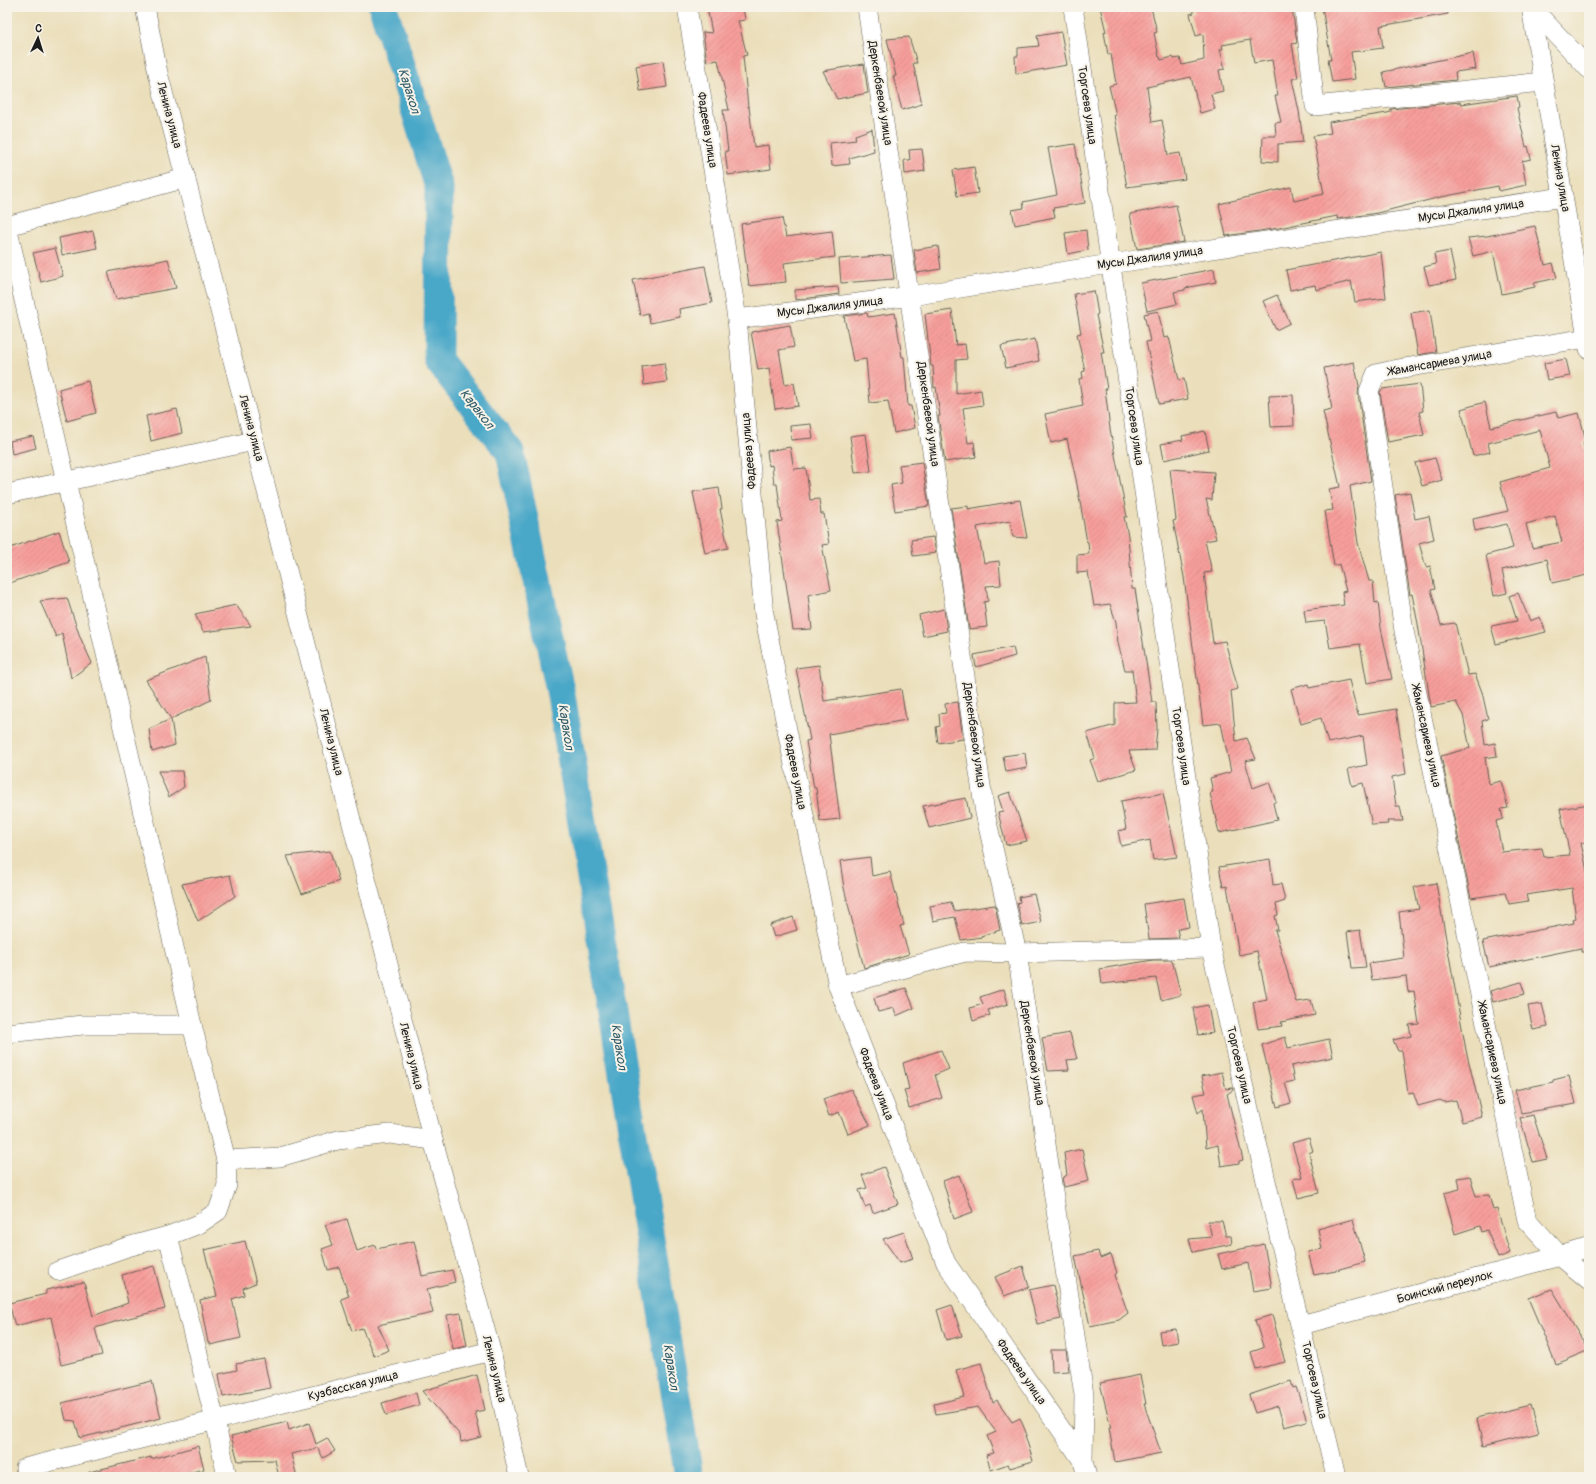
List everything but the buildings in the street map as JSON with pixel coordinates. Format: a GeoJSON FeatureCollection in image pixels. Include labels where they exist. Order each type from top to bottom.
{"type":"FeatureCollection","features":[{"type":"Feature","properties":{"kind":"street","name":"Ленина улица"},"geometry":{"type":"LineString","coordinates":[[145,7],[158,73],[433,1140],[490,1351],[520,1477]]}},
{"type":"Feature","properties":{"kind":"street","name":"Фадеева улица"},"geometry":{"type":"LineString","coordinates":[[687,7],[737,319],[764,614],[838,986],[946,1263],[1085,1469]]}},
{"type":"Feature","properties":{"kind":"street","name":"Деркенбаевой улица"},"geometry":{"type":"LineString","coordinates":[[867,7],[911,296],[985,813],[1017,953],[1084,1395],[1085,1469]]}},
{"type":"Feature","properties":{"kind":"street","name":"Торгоева улица"},"geometry":{"type":"LineString","coordinates":[[1074,7],[1110,264],[1211,948],[1336,1477]]}},
{"type":"Feature","properties":{"kind":"street"},"geometry":{"type":"LineString","coordinates":[[1304,7],[1315,106],[1543,82]]}},
{"type":"Feature","properties":{"kind":"street","name":"Ленина улица"},"geometry":{"type":"LineString","coordinates":[[1531,7],[1588,344]]}},
{"type":"Feature","properties":{"kind":"street"},"geometry":{"type":"LineString","coordinates":[[1531,7],[1589,69]]}},
{"type":"Feature","properties":{"kind":"street"},"geometry":{"type":"LineString","coordinates":[[58,1271],[127,1247],[168,1236],[199,1224],[218,1211],[227,1185],[226,1160],[192,1025],[7,227],[186,178]]}},
{"type":"Feature","properties":{"kind":"street","name":"Мусы Джалиля улица"},"geometry":{"type":"LineString","coordinates":[[737,319],[911,296],[1110,264],[1563,197]]}},
{"type":"Feature","properties":{"kind":"street","name":"Жамансариева улица"},"geometry":{"type":"LineString","coordinates":[[1588,344],[1376,374],[1369,391],[1404,631],[1527,1220],[1560,1256],[1589,1280]]}},
{"type":"Feature","properties":{"kind":"street"},"geometry":{"type":"LineString","coordinates":[[7,494],[254,441]]}},
{"type":"Feature","properties":{"kind":"street"},"geometry":{"type":"LineString","coordinates":[[838,986],[964,952],[1017,953],[1211,948]]}},
{"type":"Feature","properties":{"kind":"street"},"geometry":{"type":"LineString","coordinates":[[7,1032],[83,1025],[192,1025]]}},
{"type":"Feature","properties":{"kind":"street"},"geometry":{"type":"LineString","coordinates":[[226,1160],[280,1157],[338,1140],[390,1134],[433,1140]]}},
{"type":"Feature","properties":{"kind":"street"},"geometry":{"type":"LineString","coordinates":[[168,1236],[215,1420],[227,1477]]}},
{"type":"Feature","properties":{"kind":"street","name":"Боинский переулок"},"geometry":{"type":"LineString","coordinates":[[1301,1325],[1589,1247]]}},
{"type":"Feature","properties":{"kind":"street","name":"Кузбасская улица"},"geometry":{"type":"LineString","coordinates":[[25,1468],[490,1351]]}},
{"type":"Feature","properties":{"kind":"waterway","name":"Каракол"},"geometry":{"type":"LineString","coordinates":[[383,7],[439,187],[438,360],[510,452],[561,695],[689,1477]]}}]}
